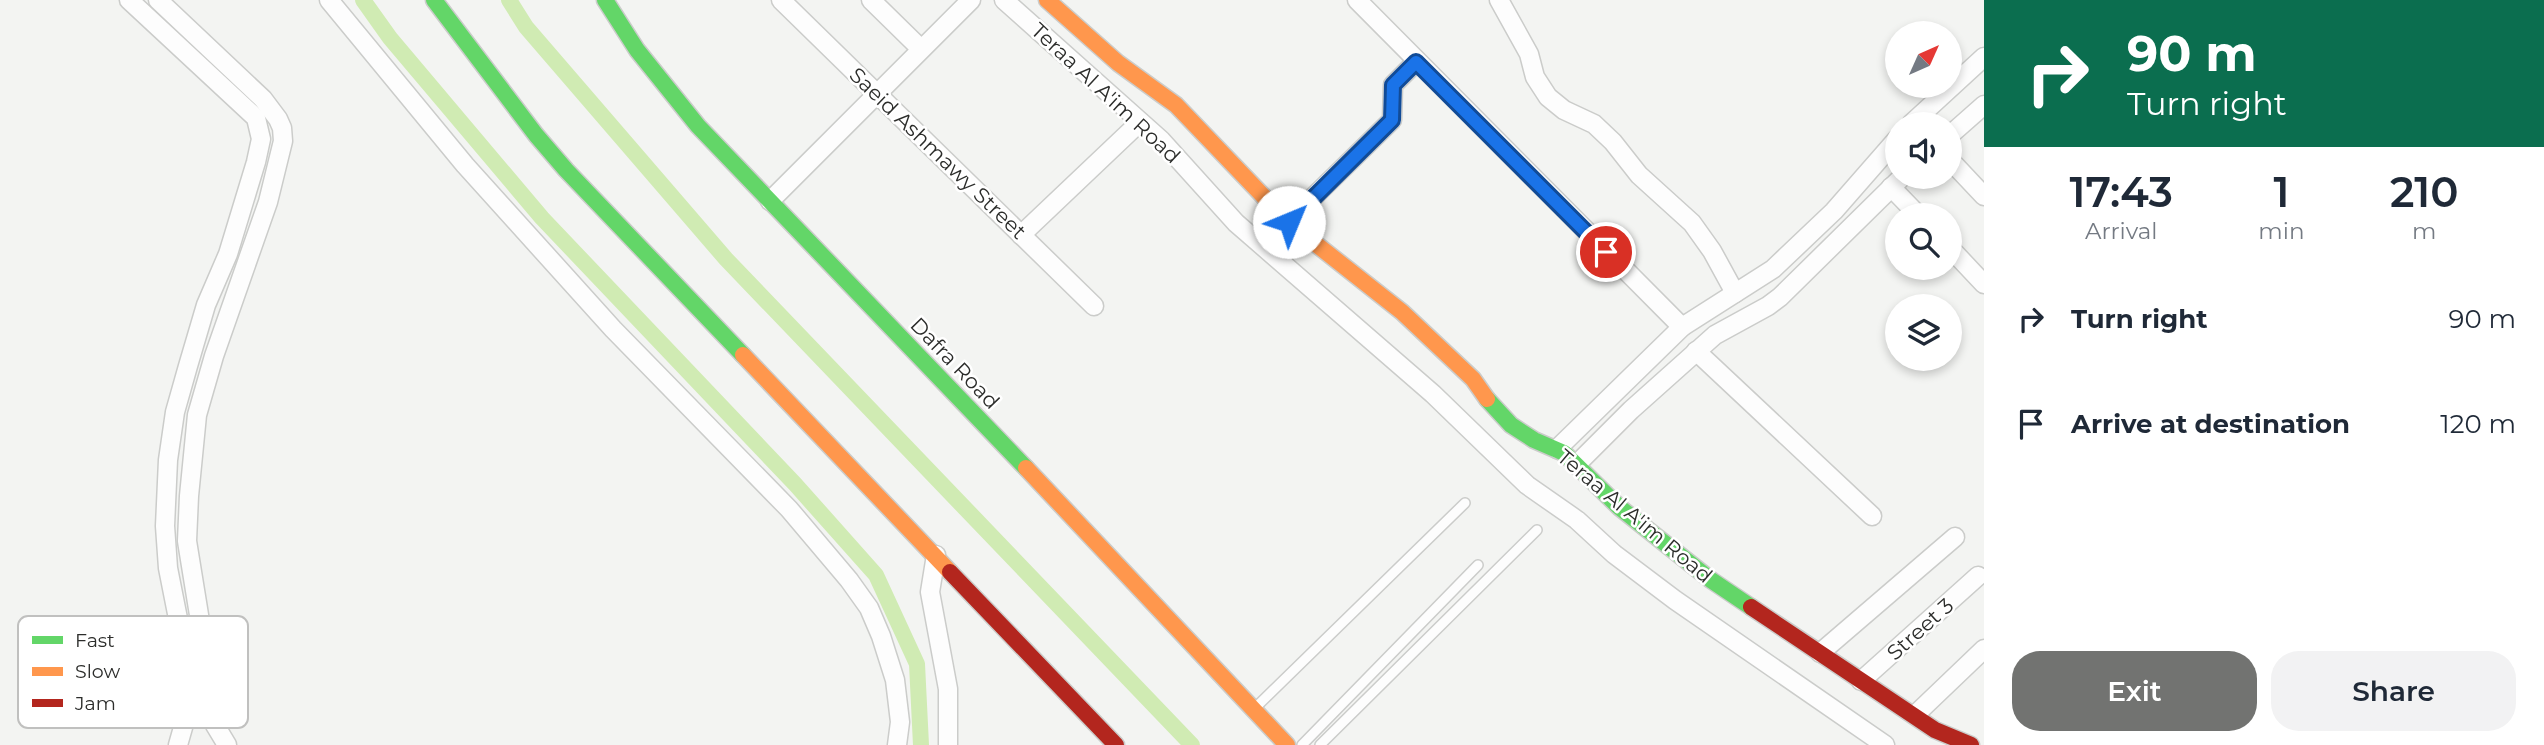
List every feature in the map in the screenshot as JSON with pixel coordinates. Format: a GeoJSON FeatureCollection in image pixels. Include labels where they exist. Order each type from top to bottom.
{"type":"FeatureCollection","features":[{"type":"Feature","properties":{"kind":"street"},"geometry":{"type":"LineString","coordinates":[[129,0],[257,118],[261,139],[228,254],[206,305],[175,412],[168,460],[166,537],[178,616]]}},
{"type":"Feature","properties":{"kind":"street"},"geometry":{"type":"LineString","coordinates":[[158,0],[263,99],[278,119],[283,141],[268,202],[214,356],[197,415],[187,541],[199,616]]}},
{"type":"Feature","properties":{"kind":"street"},"geometry":{"type":"LineString","coordinates":[[329,0],[464,165],[613,329],[789,509],[849,580],[869,608],[895,680],[900,722],[897,745]]}},
{"type":"Feature","properties":{"kind":"street"},"geometry":{"type":"LineString","coordinates":[[434,0],[528,125],[566,170],[1116,745]]}},
{"type":"Feature","properties":{"kind":"street","name":"Dafra Road"},"geometry":{"type":"LineString","coordinates":[[605,0],[666,89],[1287,745]]}},
{"type":"Feature","properties":{"kind":"street","name":"Saeid Ashmawy Street"},"geometry":{"type":"LineString","coordinates":[[781,0],[1094,306]]}},
{"type":"Feature","properties":{"kind":"street"},"geometry":{"type":"LineString","coordinates":[[872,0],[921,49]]}},
{"type":"Feature","properties":{"kind":"street"},"geometry":{"type":"LineString","coordinates":[[770,201],[971,0]]}},
{"type":"Feature","properties":{"kind":"street","name":"Teraa Al A'im Road"},"geometry":{"type":"LineString","coordinates":[[1004,0],[1161,140],[1236,223],[1433,394],[1527,485],[1577,520],[1614,554],[1675,600],[1885,745]]}},
{"type":"Feature","properties":{"kind":"street","name":"Teraa Al A'im Road"},"geometry":{"type":"LineString","coordinates":[[1047,0],[1118,63],[1176,105],[1289,222],[1439,345],[1473,379],[1489,402],[1511,425],[1534,440],[1556,449],[1619,507],[1711,580],[1935,730],[1971,745]]}},
{"type":"Feature","properties":{"kind":"street"},"geometry":{"type":"LineString","coordinates":[[1357,0],[1682,327]]}},
{"type":"Feature","properties":{"kind":"street"},"geometry":{"type":"LineString","coordinates":[[1499,0],[1529,54],[1535,77],[1548,97],[1564,110],[1594,124],[1613,142],[1639,175],[1692,223],[1712,251],[1735,293]]}},
{"type":"Feature","properties":{"kind":"street"},"geometry":{"type":"LineString","coordinates":[[1924,112],[1984,57]]}},
{"type":"Feature","properties":{"kind":"street"},"geometry":{"type":"LineString","coordinates":[[1289,222],[1392,120],[1393,85],[1416,62]]}},
{"type":"Feature","properties":{"kind":"street"},"geometry":{"type":"LineString","coordinates":[[1962,124],[1984,105]]}},
{"type":"Feature","properties":{"kind":"street"},"geometry":{"type":"LineString","coordinates":[[1021,235],[1140,122]]}},
{"type":"Feature","properties":{"kind":"street"},"geometry":{"type":"LineString","coordinates":[[1556,449],[1682,327],[1773,269],[1834,211],[1885,152]]}},
{"type":"Feature","properties":{"kind":"street"},"geometry":{"type":"LineString","coordinates":[[1962,172],[1984,195]]}},
{"type":"Feature","properties":{"kind":"street"},"geometry":{"type":"LineString","coordinates":[[1576,465],[1646,395],[1714,335],[1780,297],[1889,189]]}},
{"type":"Feature","properties":{"kind":"street"},"geometry":{"type":"LineString","coordinates":[[1962,261],[1984,284]]}},
{"type":"Feature","properties":{"kind":"street"},"geometry":{"type":"LineString","coordinates":[[1696,351],[1871,516]]}},
{"type":"Feature","properties":{"kind":"street"},"geometry":{"type":"LineString","coordinates":[[1820,653],[1955,537]]}},
{"type":"Feature","properties":{"kind":"street"},"geometry":{"type":"LineString","coordinates":[[936,555],[930,592],[948,689],[948,745]]}},
{"type":"Feature","properties":{"kind":"street","name":"Street 3"},"geometry":{"type":"LineString","coordinates":[[1861,681],[1978,576]]}},
{"type":"Feature","properties":{"kind":"street"},"geometry":{"type":"LineString","coordinates":[[1915,715],[1984,649]]}},
{"type":"Feature","properties":{"kind":"street"},"geometry":{"type":"LineString","coordinates":[[178,745],[183,728]]}},
{"type":"Feature","properties":{"kind":"street"},"geometry":{"type":"LineString","coordinates":[[217,728],[227,745]]}},
{"type":"Feature","properties":{"kind":"lane"},"geometry":{"type":"LineString","coordinates":[[1253,710],[1465,503]]}},
{"type":"Feature","properties":{"kind":"lane"},"geometry":{"type":"LineString","coordinates":[[1320,745],[1537,530]]}},
{"type":"Feature","properties":{"kind":"lane"},"geometry":{"type":"LineString","coordinates":[[1302,745],[1478,565]]}},
{"type":"Feature","properties":{"kind":"waterway"},"geometry":{"type":"LineString","coordinates":[[363,0],[390,38],[542,218],[795,484],[876,575],[917,664],[921,745]]}},
{"type":"Feature","properties":{"kind":"waterway"},"geometry":{"type":"LineString","coordinates":[[509,0],[526,27],[726,259],[1192,745]]}},
{"type":"Feature","properties":{"kind":"traffic: fast"},"geometry":{"type":"LineString","coordinates":[[434,0],[536,135],[566,170],[743,355]]}},
{"type":"Feature","properties":{"kind":"traffic: fast"},"geometry":{"type":"LineString","coordinates":[[605,0],[637,50],[698,126],[1026,468]]}},
{"type":"Feature","properties":{"kind":"traffic: fast"},"geometry":{"type":"LineString","coordinates":[[1487,399],[1511,425],[1534,440],[1564,453],[1619,507],[1711,580],[1751,607]]}},
{"type":"Feature","properties":{"kind":"traffic: slow"},"geometry":{"type":"LineString","coordinates":[[1047,0],[1118,63],[1176,105],[1288,222],[1402,312],[1473,379],[1487,399]]}},
{"type":"Feature","properties":{"kind":"traffic: slow"},"geometry":{"type":"LineString","coordinates":[[743,355],[950,572]]}},
{"type":"Feature","properties":{"kind":"traffic: slow"},"geometry":{"type":"LineString","coordinates":[[1026,468],[1287,745]]}},
{"type":"Feature","properties":{"kind":"traffic: jam"},"geometry":{"type":"LineString","coordinates":[[950,572],[1116,745]]}},
{"type":"Feature","properties":{"kind":"traffic: jam"},"geometry":{"type":"LineString","coordinates":[[1751,607],[1935,730],[1971,745]]}},
{"type":"Feature","properties":{"kind":"route"},"geometry":{"type":"LineString","coordinates":[[1289,222],[1392,120],[1393,85],[1416,62],[1606,252]]}}]}
